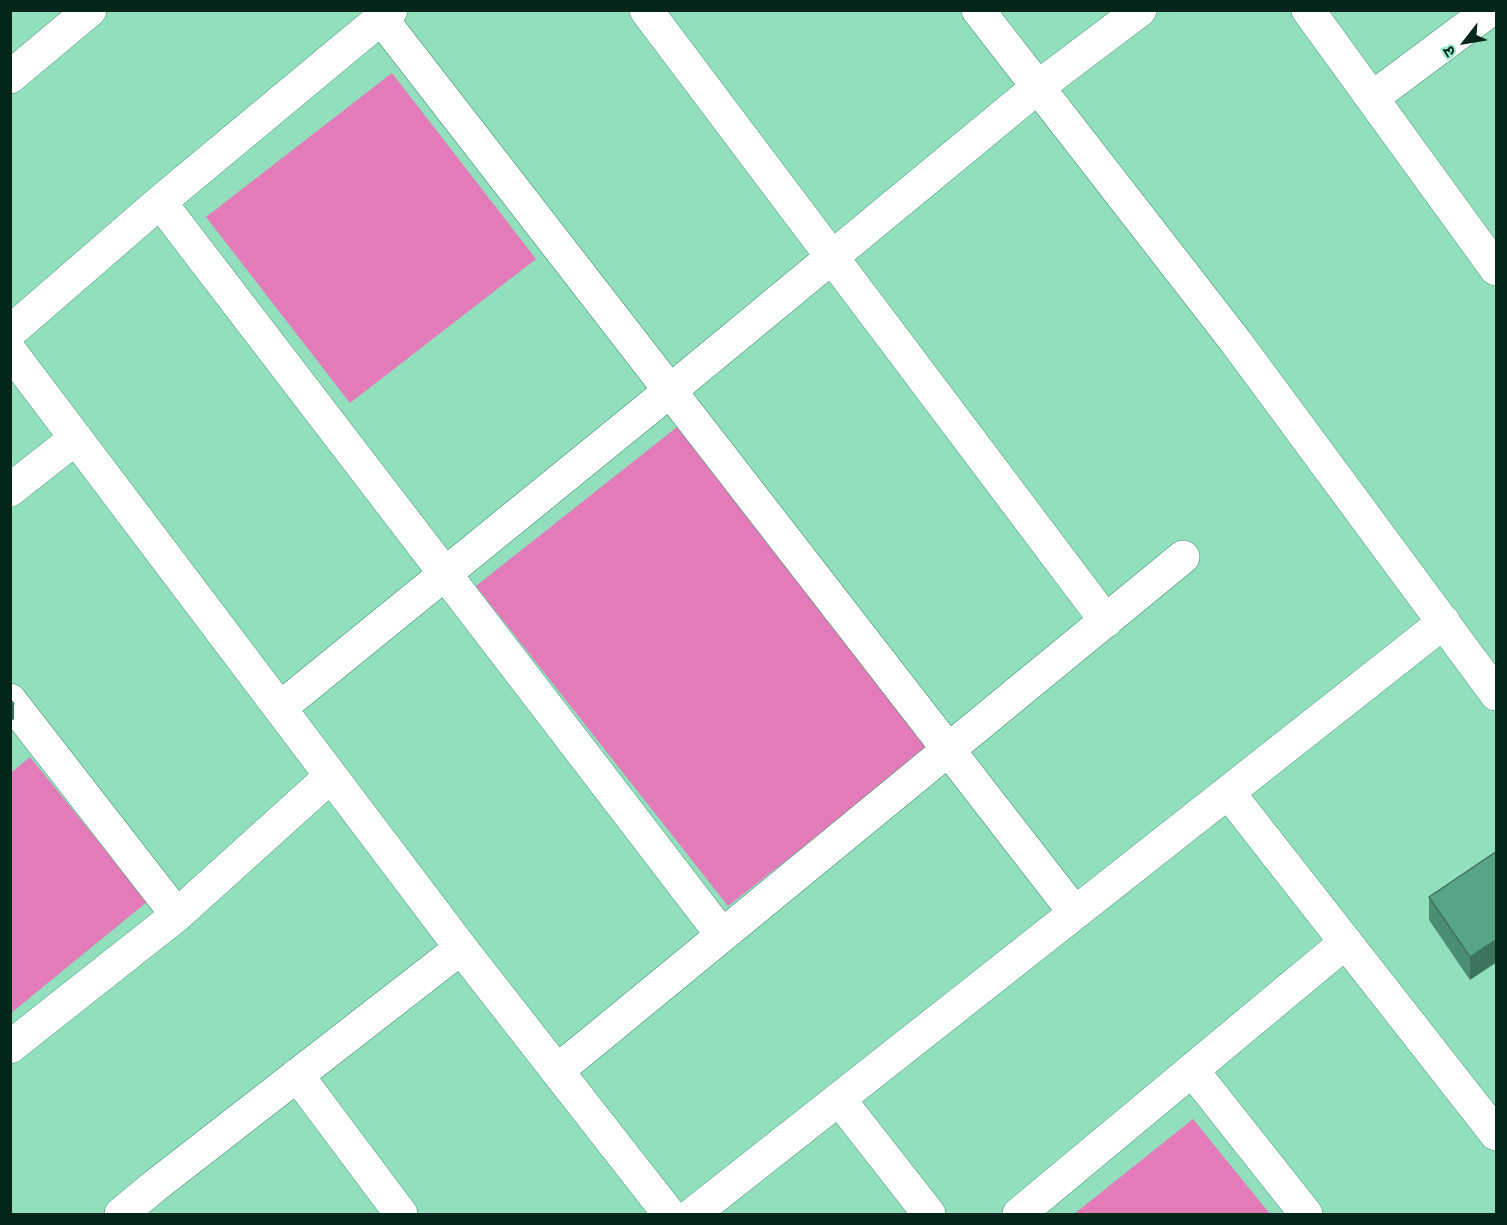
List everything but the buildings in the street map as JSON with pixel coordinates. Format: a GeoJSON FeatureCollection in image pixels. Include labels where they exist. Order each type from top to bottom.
{"type":"FeatureCollection","features":[{"type":"Feature","properties":{"kind":"street"},"geometry":{"type":"LineString","coordinates":[[10,77],[90,10]]}},
{"type":"Feature","properties":{"kind":"street"},"geometry":{"type":"LineString","coordinates":[[646,10],[1106,621]]}},
{"type":"Feature","properties":{"kind":"street"},"geometry":{"type":"LineString","coordinates":[[978,10],[1236,342],[1497,694]]}},
{"type":"Feature","properties":{"kind":"street"},"geometry":{"type":"LineString","coordinates":[[280,708],[671,390],[1038,87],[1140,10]]}},
{"type":"Feature","properties":{"kind":"street"},"geometry":{"type":"LineString","coordinates":[[1308,10],[1497,268]]}},
{"type":"Feature","properties":{"kind":"street"},"geometry":{"type":"LineString","coordinates":[[1372,98],[1490,10]]}},
{"type":"Feature","properties":{"kind":"street"},"geometry":{"type":"LineString","coordinates":[[10,332],[160,202],[386,14],[671,390],[1075,913]]}},
{"type":"Feature","properties":{"kind":"street"},"geometry":{"type":"LineString","coordinates":[[160,202],[722,935]]}},
{"type":"Feature","properties":{"kind":"street"},"geometry":{"type":"LineString","coordinates":[[10,351],[461,948],[669,1215]]}},
{"type":"Feature","properties":{"kind":"street"},"geometry":{"type":"LineString","coordinates":[[10,490],[76,438]]}},
{"type":"Feature","properties":{"kind":"street"},"geometry":{"type":"LineString","coordinates":[[557,1071],[1183,557]]}},
{"type":"Feature","properties":{"kind":"street"},"geometry":{"type":"LineString","coordinates":[[693,1215],[1444,622]]}},
{"type":"Feature","properties":{"kind":"street"},"geometry":{"type":"LineString","coordinates":[[10,700],[21,735],[177,915]]}},
{"type":"Feature","properties":{"kind":"street"},"geometry":{"type":"LineString","coordinates":[[10,1047],[177,915],[331,776]]}},
{"type":"Feature","properties":{"kind":"street"},"geometry":{"type":"LineString","coordinates":[[1228,792],[1497,1134]]}},
{"type":"Feature","properties":{"kind":"street"},"geometry":{"type":"LineString","coordinates":[[1019,1215],[1346,942]]}},
{"type":"Feature","properties":{"kind":"street"},"geometry":{"type":"LineString","coordinates":[[121,1215],[461,948]]}},
{"type":"Feature","properties":{"kind":"street"},"geometry":{"type":"LineString","coordinates":[[1192,1070],[1306,1215]]}},
{"type":"Feature","properties":{"kind":"street"},"geometry":{"type":"LineString","coordinates":[[297,1075],[401,1215]]}},
{"type":"Feature","properties":{"kind":"street"},"geometry":{"type":"LineString","coordinates":[[839,1099],[929,1215]]}},
{"type":"Feature","properties":{"kind":"shaded area"},"geometry":{"type":"Polygon","coordinates":[[[392,73],[536,259],[350,403],[206,217],[392,73]]]}},
{"type":"Feature","properties":{"kind":"shaded area"},"geometry":{"type":"Polygon","coordinates":[[[677,427],[929,748],[728,906],[476,586],[677,427]]]}},
{"type":"Feature","properties":{"kind":"shaded area"},"geometry":{"type":"Polygon","coordinates":[[[30,757],[147,902],[11,1013],[11,773],[30,757]]]}},
{"type":"Feature","properties":{"kind":"shaded area"},"geometry":{"type":"Polygon","coordinates":[[[1193,1119],[1270,1214],[1074,1214],[1193,1119]]]}}]}
